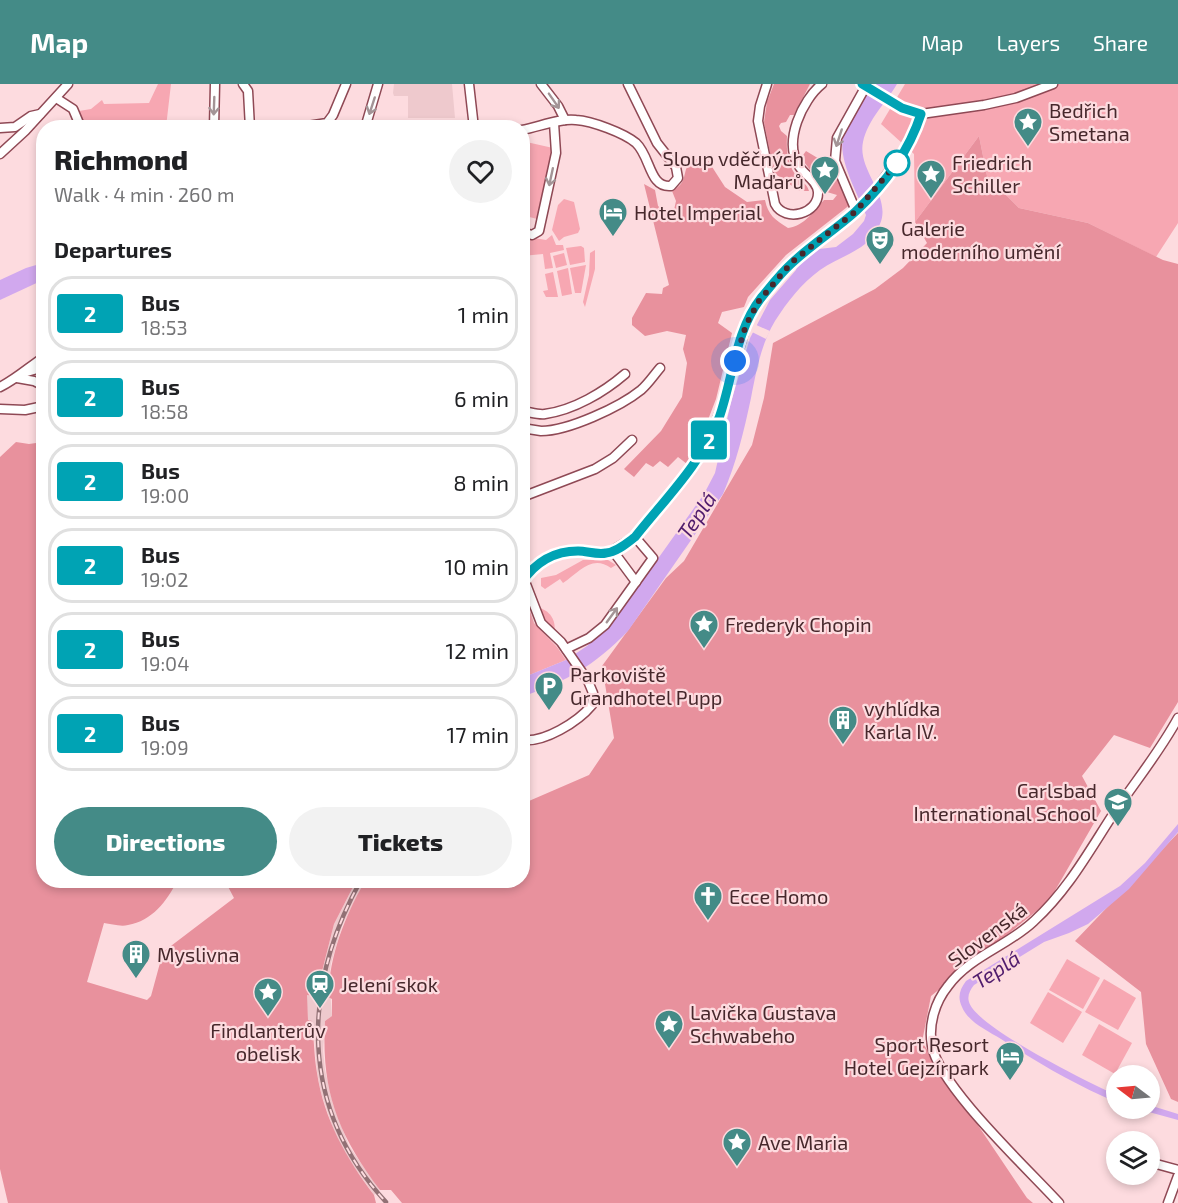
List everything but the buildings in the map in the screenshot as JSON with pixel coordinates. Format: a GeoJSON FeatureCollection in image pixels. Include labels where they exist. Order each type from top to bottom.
{"type":"FeatureCollection","features":[{"type":"Feature","properties":{"kind":"street"},"geometry":{"type":"LineString","coordinates":[[0,154],[26,131],[68,84]]}},
{"type":"Feature","properties":{"kind":"street"},"geometry":{"type":"LineString","coordinates":[[214,120],[215,84]]}},
{"type":"Feature","properties":{"kind":"street"},"geometry":{"type":"LineString","coordinates":[[243,84],[248,91],[250,120]]}},
{"type":"Feature","properties":{"kind":"street"},"geometry":{"type":"LineString","coordinates":[[329,120],[346,84]]}},
{"type":"Feature","properties":{"kind":"street"},"geometry":{"type":"LineString","coordinates":[[367,120],[378,84]]}},
{"type":"Feature","properties":{"kind":"street"},"geometry":{"type":"LineString","coordinates":[[469,84],[473,120]]}},
{"type":"Feature","properties":{"kind":"street"},"geometry":{"type":"LineString","coordinates":[[541,84],[558,106],[565,120]]}},
{"type":"Feature","properties":{"kind":"street"},"geometry":{"type":"LineString","coordinates":[[530,128],[565,120],[588,122],[627,137],[645,154],[654,180],[661,185],[671,186],[678,178],[676,167],[657,142],[628,84]]}},
{"type":"Feature","properties":{"kind":"street"},"geometry":{"type":"LineString","coordinates":[[766,84],[758,113],[760,133],[775,204],[780,211],[792,215],[811,207],[818,194],[813,181],[798,166],[792,138],[811,96],[822,84]]}},
{"type":"Feature","properties":{"kind":"street"},"geometry":{"type":"LineString","coordinates":[[859,208],[835,161],[837,138],[865,86],[908,111],[921,114],[1016,98],[1053,84]]}},
{"type":"Feature","properties":{"kind":"street"},"geometry":{"type":"LineString","coordinates":[[56,98],[74,109],[78,120]]}},
{"type":"Feature","properties":{"kind":"street"},"geometry":{"type":"LineString","coordinates":[[0,128],[15,128],[31,116],[40,114]]}},
{"type":"Feature","properties":{"kind":"street"},"geometry":{"type":"LineString","coordinates":[[530,573],[536,566],[560,554],[578,551],[608,553],[635,537],[696,462],[708,443],[724,401],[746,325],[759,301],[792,262],[859,208],[877,188],[910,143],[921,114]]}},
{"type":"Feature","properties":{"kind":"street"},"geometry":{"type":"LineString","coordinates":[[530,234],[539,231],[556,153],[554,123]]}},
{"type":"Feature","properties":{"kind":"street"},"geometry":{"type":"LineString","coordinates":[[17,378],[36,362]]}},
{"type":"Feature","properties":{"kind":"street"},"geometry":{"type":"LineString","coordinates":[[530,429],[549,430],[573,423],[621,403],[642,389],[660,368]]}},
{"type":"Feature","properties":{"kind":"street"},"geometry":{"type":"LineString","coordinates":[[2,383],[36,369]]}},
{"type":"Feature","properties":{"kind":"street"},"geometry":{"type":"LineString","coordinates":[[530,412],[547,414],[604,391],[625,374]]}},
{"type":"Feature","properties":{"kind":"street"},"geometry":{"type":"LineString","coordinates":[[17,378],[36,382]]}},
{"type":"Feature","properties":{"kind":"street"},"geometry":{"type":"LineString","coordinates":[[0,409],[25,410],[36,408]]}},
{"type":"Feature","properties":{"kind":"street"},"geometry":{"type":"LineString","coordinates":[[547,414],[549,430]]}},
{"type":"Feature","properties":{"kind":"street"},"geometry":{"type":"LineString","coordinates":[[530,494],[595,469],[613,458],[632,440]]}},
{"type":"Feature","properties":{"kind":"street"},"geometry":{"type":"LineString","coordinates":[[569,653],[605,625],[653,558],[635,537]]}},
{"type":"Feature","properties":{"kind":"street"},"geometry":{"type":"LineString","coordinates":[[613,551],[636,582]]}},
{"type":"Feature","properties":{"kind":"street"},"geometry":{"type":"LineString","coordinates":[[530,597],[541,623],[569,653],[588,681],[593,693],[592,705],[573,724],[530,741]]}},
{"type":"Feature","properties":{"kind":"street","name":"Slovenská"},"geometry":{"type":"LineString","coordinates":[[1059,1203],[988,1128],[942,1069],[932,1047],[930,1033],[933,1020],[942,993],[956,976],[978,958],[1034,922],[1059,895],[1148,768],[1178,718]]}},
{"type":"Feature","properties":{"kind":"street"},"geometry":{"type":"LineString","coordinates":[[1160,1165],[1178,1170]]}},
{"type":"Feature","properties":{"kind":"street"},"geometry":{"type":"LineString","coordinates":[[1168,1203],[1178,1176]]}},
{"type":"Feature","properties":{"kind":"shaded area"},"geometry":{"type":"Polygon","coordinates":[[[158,84],[171,84],[167,120],[80,120],[78,114],[79,111],[91,109],[102,100],[104,104],[149,103],[158,84]]]}},
{"type":"Feature","properties":{"kind":"shaded area"},"geometry":{"type":"Polygon","coordinates":[[[394,84],[452,84],[455,118],[408,118],[408,96],[394,96],[394,84]]]}},
{"type":"Feature","properties":{"kind":"shaded area"},"geometry":{"type":"Polygon","coordinates":[[[774,84],[810,84],[794,115],[790,115],[786,122],[779,126],[787,136],[787,153],[792,170],[809,191],[799,191],[774,173],[764,122],[767,102],[774,84]]]}},
{"type":"Feature","properties":{"kind":"shaded area"},"geometry":{"type":"Polygon","coordinates":[[[905,84],[1178,84],[1178,223],[1156,257],[1088,223],[1019,208],[987,176],[979,136],[915,222],[914,154],[881,124],[905,84]]]}},
{"type":"Feature","properties":{"kind":"shaded area"},"geometry":{"type":"Polygon","coordinates":[[[979,136],[987,176],[1019,208],[1088,223],[1163,260],[1178,264],[1178,702],[1150,748],[1114,735],[1082,776],[1101,811],[1049,901],[931,996],[922,1042],[1027,1198],[1033,1203],[402,1203],[391,1190],[380,1190],[353,1150],[335,1111],[326,1069],[325,1021],[332,1016],[332,999],[328,997],[329,981],[339,937],[357,895],[361,888],[530,888],[530,801],[589,775],[614,738],[602,666],[666,578],[684,561],[752,445],[764,398],[773,343],[875,289],[903,268],[927,243],[915,222],[979,136]]]}},
{"type":"Feature","properties":{"kind":"shaded area"},"geometry":{"type":"Polygon","coordinates":[[[530,143],[553,148],[537,219],[530,217],[530,143]]]}},
{"type":"Feature","properties":{"kind":"shaded area"},"geometry":{"type":"Polygon","coordinates":[[[806,151],[826,163],[834,163],[851,204],[786,255],[748,297],[744,307],[722,312],[718,323],[732,333],[716,399],[701,438],[687,464],[678,457],[668,467],[660,461],[653,467],[646,463],[634,477],[624,469],[661,431],[682,397],[687,363],[683,349],[686,335],[667,331],[645,336],[632,325],[632,318],[646,293],[662,294],[663,288],[669,285],[644,184],[655,190],[658,206],[665,211],[674,210],[676,201],[672,191],[681,184],[688,164],[692,159],[707,159],[725,187],[747,202],[765,200],[773,217],[788,228],[794,227],[812,214],[824,200],[833,200],[837,195],[827,192],[801,158],[806,151]]]}},
{"type":"Feature","properties":{"kind":"shaded area"},"geometry":{"type":"Polygon","coordinates":[[[564,199],[574,202],[580,229],[578,233],[559,241],[552,230],[558,205],[564,199]]]}},
{"type":"Feature","properties":{"kind":"shaded area"},"geometry":{"type":"Polygon","coordinates":[[[552,235],[556,245],[563,245],[564,250],[550,253],[553,268],[545,269],[543,254],[530,255],[530,237],[546,240],[552,235]]]}},
{"type":"Feature","properties":{"kind":"shaded area"},"geometry":{"type":"Polygon","coordinates":[[[581,246],[584,248],[585,262],[570,265],[566,248],[581,246]]]}},
{"type":"Feature","properties":{"kind":"shaded area"},"geometry":{"type":"Polygon","coordinates":[[[595,250],[595,269],[585,307],[583,302],[589,275],[590,253],[595,250]]]}},
{"type":"Feature","properties":{"kind":"shaded area"},"geometry":{"type":"Polygon","coordinates":[[[564,253],[567,265],[556,268],[553,256],[564,253]]]}},
{"type":"Feature","properties":{"kind":"shaded area"},"geometry":{"type":"Polygon","coordinates":[[[586,265],[581,293],[575,293],[570,268],[586,265]]]}},
{"type":"Feature","properties":{"kind":"shaded area"},"geometry":{"type":"Polygon","coordinates":[[[568,268],[572,294],[562,296],[557,271],[568,268]]]}},
{"type":"Feature","properties":{"kind":"shaded area"},"geometry":{"type":"Polygon","coordinates":[[[553,272],[558,297],[546,297],[543,291],[548,290],[545,274],[553,272]]]}},
{"type":"Feature","properties":{"kind":"shaded area"},"geometry":{"type":"Polygon","coordinates":[[[16,442],[36,443],[36,888],[173,888],[158,909],[137,923],[119,926],[104,923],[87,982],[147,1000],[151,996],[163,952],[234,898],[229,888],[352,888],[334,924],[315,996],[307,995],[308,1020],[312,1021],[315,1060],[325,1106],[338,1137],[354,1167],[374,1195],[376,1203],[8,1203],[0,1169],[0,457],[16,442]]]}},
{"type":"Feature","properties":{"kind":"shaded area"},"geometry":{"type":"Polygon","coordinates":[[[583,560],[608,560],[616,565],[611,568],[604,564],[592,564],[563,583],[560,579],[545,589],[541,586],[541,578],[556,575],[583,560]]]}},
{"type":"Feature","properties":{"kind":"shaded area"},"geometry":{"type":"Polygon","coordinates":[[[538,608],[551,616],[554,632],[546,623],[538,608]]]}},
{"type":"Feature","properties":{"kind":"shaded area"},"geometry":{"type":"Polygon","coordinates":[[[530,611],[534,623],[566,660],[530,675],[530,611]]]}},
{"type":"Feature","properties":{"kind":"shaded area"},"geometry":{"type":"Polygon","coordinates":[[[1178,833],[1178,1102],[1171,1099],[1160,1075],[1160,1065],[1156,1065],[1146,1044],[1141,992],[1075,941],[1178,833]]]}},
{"type":"Feature","properties":{"kind":"shaded area"},"geometry":{"type":"Polygon","coordinates":[[[352,888],[361,888],[342,926],[331,963],[329,978],[332,1016],[325,1021],[323,1051],[333,1104],[349,1146],[380,1190],[374,1195],[342,1150],[336,1137],[321,1093],[314,1034],[308,1020],[307,995],[315,995],[317,991],[334,924],[352,888]]]}},
{"type":"Feature","properties":{"kind":"shaded area"},"geometry":{"type":"Polygon","coordinates":[[[1067,959],[1100,978],[1083,1009],[1049,990],[1067,959]]]}},
{"type":"Feature","properties":{"kind":"shaded area"},"geometry":{"type":"Polygon","coordinates":[[[1104,979],[1136,998],[1118,1030],[1085,1012],[1104,979]]]}},
{"type":"Feature","properties":{"kind":"shaded area"},"geometry":{"type":"Polygon","coordinates":[[[1048,992],[1082,1012],[1063,1043],[1030,1023],[1048,992]]]}},
{"type":"Feature","properties":{"kind":"shaded area"},"geometry":{"type":"Polygon","coordinates":[[[1099,1024],[1132,1043],[1120,1065],[1106,1065],[1106,1069],[1082,1055],[1099,1024]]]}},
{"type":"Feature","properties":{"kind":"water","name":"Teplá"},"geometry":{"type":"Polygon","coordinates":[[[872,84],[897,84],[873,119],[863,142],[865,163],[882,203],[880,224],[875,233],[854,252],[813,275],[795,293],[775,321],[760,358],[746,423],[723,494],[628,631],[603,654],[579,671],[530,694],[530,675],[566,660],[587,646],[615,619],[704,494],[715,473],[731,402],[750,338],[770,300],[797,266],[819,249],[836,247],[853,234],[864,221],[866,215],[846,167],[842,147],[848,124],[872,84]]]}},
{"type":"Feature","properties":{"kind":"water"},"geometry":{"type":"Polygon","coordinates":[[[36,265],[36,283],[0,300],[0,280],[36,265]]]}},
{"type":"Feature","properties":{"kind":"water","name":"Teplá"},"geometry":{"type":"Polygon","coordinates":[[[1178,824],[1178,832],[1129,889],[1088,924],[1044,942],[974,985],[969,995],[969,1002],[976,1013],[991,1025],[1035,1053],[1106,1090],[1106,1097],[1057,1073],[979,1026],[965,1012],[960,1003],[960,993],[966,981],[1120,886],[1145,863],[1178,824]]]}},
{"type":"Feature","properties":{"kind":"water"},"geometry":{"type":"Polygon","coordinates":[[[1160,1108],[1178,1114],[1178,1120],[1160,1115],[1160,1108]]]}},
{"type":"Feature","properties":{"kind":"pier"},"geometry":{"type":"Polygon","coordinates":[[[754,324],[770,331],[766,339],[750,331],[754,324]]]}},
{"type":"Feature","properties":{"kind":"railway"},"geometry":{"type":"LineString","coordinates":[[357,888],[341,921],[327,963],[320,1005],[318,1046],[324,1087],[337,1127],[357,1166],[386,1202]]}},
{"type":"Feature","properties":{"kind":"bus line","name":"2"},"geometry":{"type":"LineString","coordinates":[[530,572],[547,558],[560,554],[578,551],[608,553],[627,543],[635,537],[696,462],[708,443],[718,418],[740,341],[759,301],[792,262],[861,206],[897,162],[914,135],[921,114],[902,108],[862,84]]}},
{"type":"Feature","properties":{"kind":"place","name":"Bedřich Smetana"},"geometry":{"type":"Point","coordinates":[1028,148]}},
{"type":"Feature","properties":{"kind":"place","name":"Sloup vděčných Maďarů"},"geometry":{"type":"Point","coordinates":[825,196]}},
{"type":"Feature","properties":{"kind":"place","name":"Friedrich Schiller"},"geometry":{"type":"Point","coordinates":[931,200]}},
{"type":"Feature","properties":{"kind":"place","name":"Hotel Imperial"},"geometry":{"type":"Point","coordinates":[613,238]}},
{"type":"Feature","properties":{"kind":"place","name":"Galerie moderního umění"},"geometry":{"type":"Point","coordinates":[880,266]}},
{"type":"Feature","properties":{"kind":"place","name":"Frederyk Chopin"},"geometry":{"type":"Point","coordinates":[704,650]}},
{"type":"Feature","properties":{"kind":"place","name":"Parkoviště Grandhotel Pupp"},"geometry":{"type":"Point","coordinates":[549,712]}},
{"type":"Feature","properties":{"kind":"place","name":"vyhlídka Karla IV."},"geometry":{"type":"Point","coordinates":[843,746]}},
{"type":"Feature","properties":{"kind":"place","name":"Carlsbad International School"},"geometry":{"type":"Point","coordinates":[1118,828]}},
{"type":"Feature","properties":{"kind":"place","name":"Ecce Homo"},"geometry":{"type":"Point","coordinates":[708,922]}},
{"type":"Feature","properties":{"kind":"place","name":"Myslivna"},"geometry":{"type":"Point","coordinates":[136,980]}},
{"type":"Feature","properties":{"kind":"place","name":"Jelení skok"},"geometry":{"type":"Point","coordinates":[320,1010]}},
{"type":"Feature","properties":{"kind":"place","name":"Findlanterův obelisk"},"geometry":{"type":"Point","coordinates":[268,1018]}},
{"type":"Feature","properties":{"kind":"place","name":"Lavička Gustava Schwabeho"},"geometry":{"type":"Point","coordinates":[669,1050]}},
{"type":"Feature","properties":{"kind":"place","name":"Sport Resort Hotel Gejzírpark"},"geometry":{"type":"Point","coordinates":[1010,1082]}},
{"type":"Feature","properties":{"kind":"place","name":"Ave Maria"},"geometry":{"type":"Point","coordinates":[737,1168]}},
{"type":"Feature","properties":{"kind":"route"},"geometry":{"type":"LineString","coordinates":[[735,361],[746,325],[759,301],[792,262],[856,211],[897,163]]}}]}
